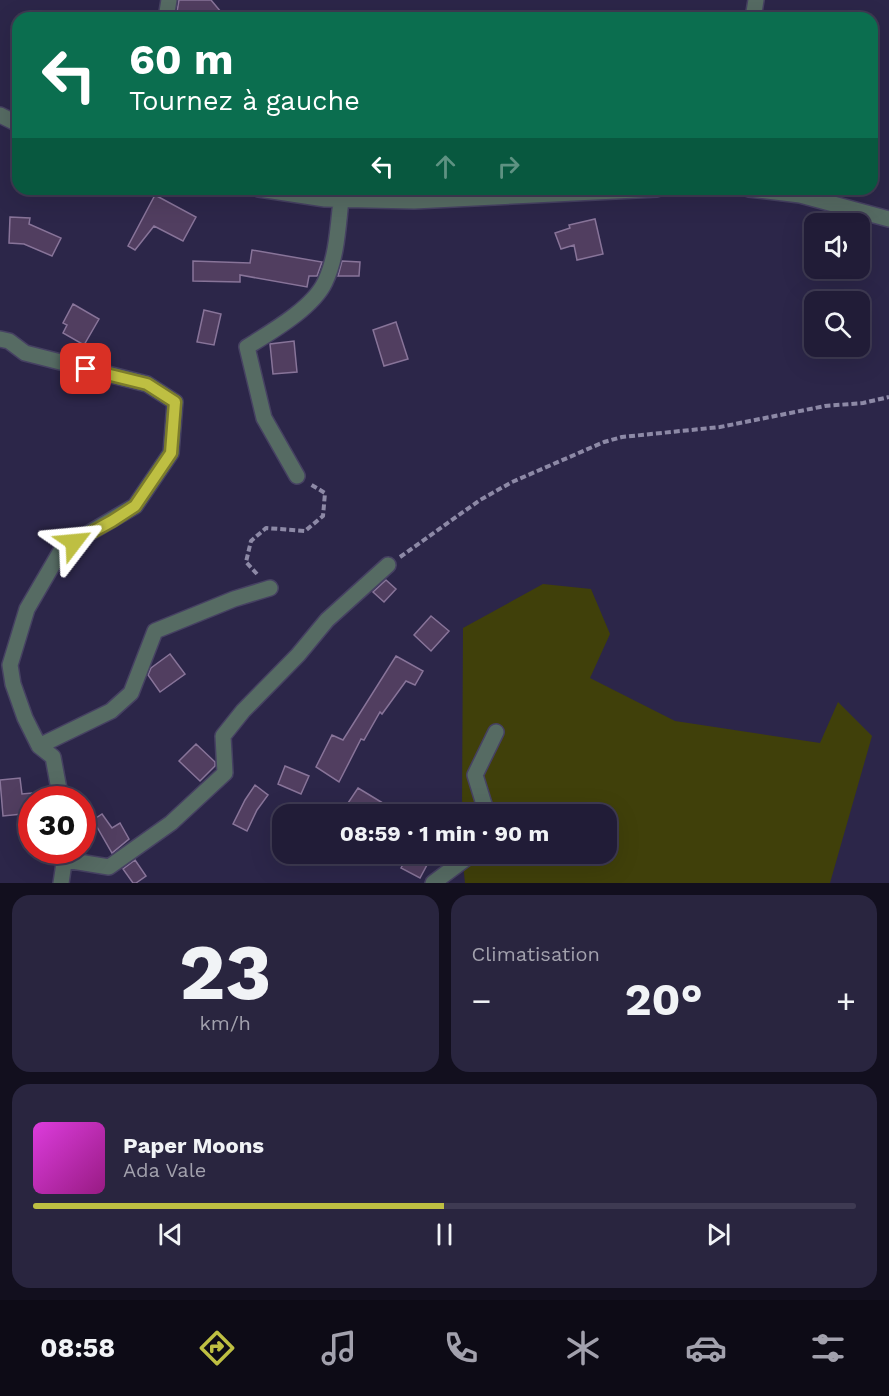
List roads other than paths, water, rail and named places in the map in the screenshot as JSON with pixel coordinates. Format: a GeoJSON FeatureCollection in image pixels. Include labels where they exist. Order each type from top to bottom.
{"type":"FeatureCollection","features":[{"type":"Feature","properties":{"kind":"street"},"geometry":{"type":"LineString","coordinates":[[299,195],[341,200],[414,201],[511,195]]}},
{"type":"Feature","properties":{"kind":"street"},"geometry":{"type":"LineString","coordinates":[[800,195],[889,219]]}},
{"type":"Feature","properties":{"kind":"street"},"geometry":{"type":"LineString","coordinates":[[297,476],[264,418],[247,347],[280,325],[311,300],[325,282],[336,242],[341,200]]}},
{"type":"Feature","properties":{"kind":"street"},"geometry":{"type":"LineString","coordinates":[[0,339],[9,341],[25,353],[147,384],[175,402],[171,453],[135,506],[62,549],[27,609],[10,665],[13,684],[25,718],[39,746],[53,757],[58,786]]}},
{"type":"Feature","properties":{"kind":"street"},"geometry":{"type":"LineString","coordinates":[[96,863],[109,867],[171,824],[225,773],[223,736],[327,620],[388,565]]}},
{"type":"Feature","properties":{"kind":"street"},"geometry":{"type":"LineString","coordinates":[[39,746],[111,711],[130,693],[155,631],[234,599],[270,588]]}},
{"type":"Feature","properties":{"kind":"street"},"geometry":{"type":"LineString","coordinates":[[0,651],[10,665]]}},
{"type":"Feature","properties":{"kind":"street"},"geometry":{"type":"LineString","coordinates":[[484,804],[476,775],[496,732]]}},
{"type":"Feature","properties":{"kind":"street"},"geometry":{"type":"LineString","coordinates":[[61,883],[64,864]]}},
{"type":"Feature","properties":{"kind":"street"},"geometry":{"type":"LineString","coordinates":[[433,883],[459,864]]}}]}
